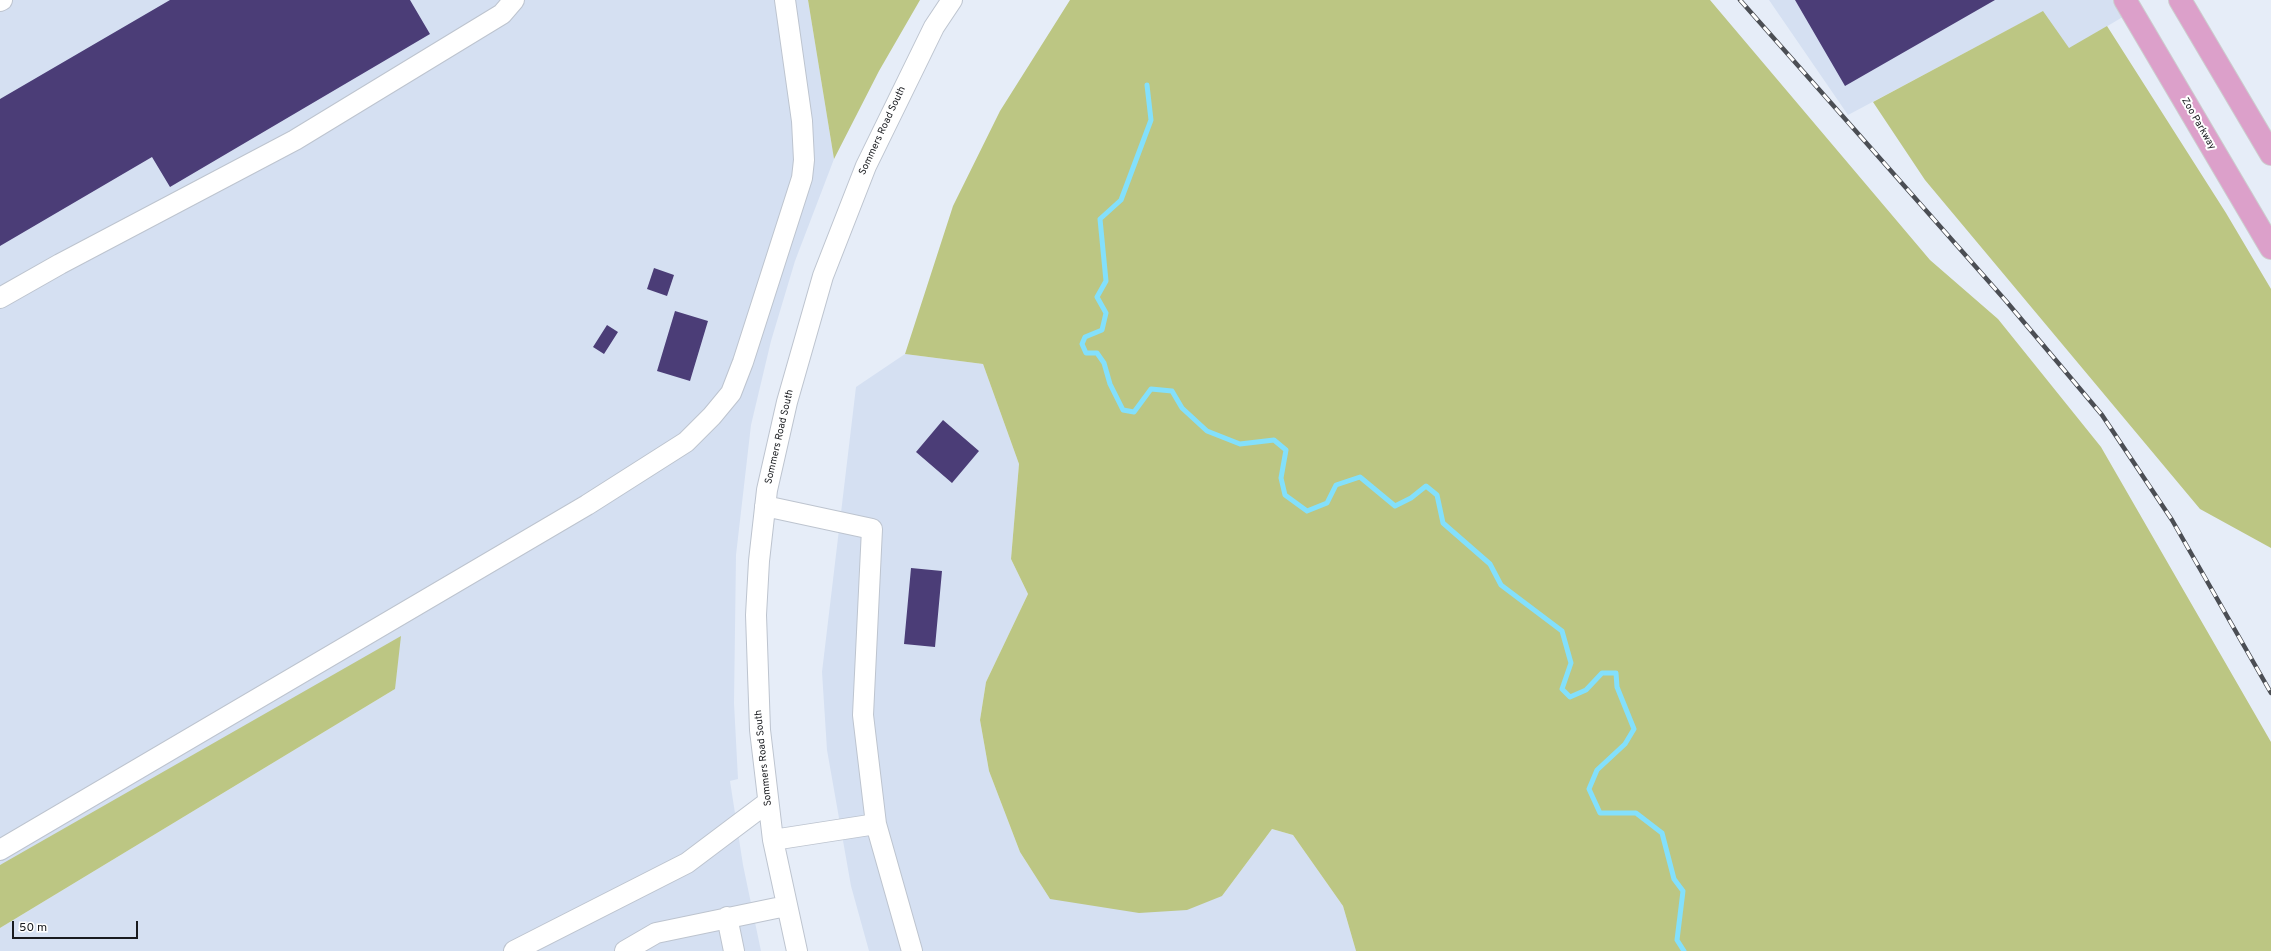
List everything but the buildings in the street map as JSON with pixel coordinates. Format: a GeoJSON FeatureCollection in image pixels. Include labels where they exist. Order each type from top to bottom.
{"type":"FeatureCollection","features":[{"type":"Feature","properties":{"kind":"main road","name":"Zoo Parkway"},"geometry":{"type":"LineString","coordinates":[[2125,0],[2271,248]]}},
{"type":"Feature","properties":{"kind":"main road"},"geometry":{"type":"LineString","coordinates":[[2180,0],[2271,154]]}},
{"type":"Feature","properties":{"kind":"street"},"geometry":{"type":"LineString","coordinates":[[0,298],[60,264],[296,140],[502,14],[514,0]]}},
{"type":"Feature","properties":{"kind":"street"},"geometry":{"type":"LineString","coordinates":[[0,850],[587,505],[686,442],[712,416],[731,392],[743,362],[802,178],[804,160],[802,121],[785,0]]}},
{"type":"Feature","properties":{"kind":"street","name":"Sommers Road South"},"geometry":{"type":"LineString","coordinates":[[797,951],[786,906],[773,840],[760,730],[756,657],[759,560],[765,506],[773,456],[823,276],[866,166],[934,27],[952,0]]}},
{"type":"Feature","properties":{"kind":"street"},"geometry":{"type":"LineString","coordinates":[[765,506],[872,529],[863,715],[876,824],[912,951]]}},
{"type":"Feature","properties":{"kind":"street"},"geometry":{"type":"LineString","coordinates":[[514,951],[687,863],[768,802]]}},
{"type":"Feature","properties":{"kind":"street"},"geometry":{"type":"LineString","coordinates":[[773,840],[876,824]]}},
{"type":"Feature","properties":{"kind":"street"},"geometry":{"type":"LineString","coordinates":[[625,951],[656,933],[727,917],[786,906]]}},
{"type":"Feature","properties":{"kind":"street"},"geometry":{"type":"LineString","coordinates":[[727,917],[734,951]]}},
{"type":"Feature","properties":{"kind":"shaded area"},"geometry":{"type":"Polygon","coordinates":[[[0,0],[808,0],[834,159],[795,261],[771,341],[751,425],[736,555],[734,703],[738,779],[730,781],[743,865],[761,951],[0,951],[0,928],[395,689],[0,865],[0,0]]]}},
{"type":"Feature","properties":{"kind":"shaded area"},"geometry":{"type":"Polygon","coordinates":[[[1769,0],[2117,0],[2126,15],[2069,49],[2042,12],[1848,115],[1769,0]]]}},
{"type":"Feature","properties":{"kind":"shaded area"},"geometry":{"type":"Polygon","coordinates":[[[905,354],[983,364],[1019,464],[1011,559],[1028,594],[986,682],[980,720],[989,771],[1020,852],[1050,899],[1222,896],[1272,829],[1293,835],[1343,906],[1356,951],[869,951],[851,886],[827,750],[822,672],[856,387],[905,354]]]}},
{"type":"Feature","properties":{"kind":"green space"},"geometry":{"type":"Polygon","coordinates":[[[808,0],[920,0],[879,71],[834,159],[808,0]]]}},
{"type":"Feature","properties":{"kind":"green space"},"geometry":{"type":"Polygon","coordinates":[[[1070,0],[1710,0],[1930,260],[1998,319],[2101,447],[2271,742],[2271,951],[1356,951],[1343,906],[1293,835],[1272,829],[1222,896],[1187,910],[1139,913],[1050,899],[1020,852],[989,771],[980,720],[986,682],[1028,594],[1011,559],[1019,464],[983,364],[905,354],[953,206],[1000,111],[1070,0]]]}},
{"type":"Feature","properties":{"kind":"green space"},"geometry":{"type":"Polygon","coordinates":[[[2043,11],[2069,48],[2107,26],[2226,213],[2271,289],[2271,548],[2200,509],[1925,180],[1873,102],[2043,11]]]}},
{"type":"Feature","properties":{"kind":"green space"},"geometry":{"type":"Polygon","coordinates":[[[401,636],[395,689],[0,928],[0,865],[401,636]]]}},
{"type":"Feature","properties":{"kind":"waterway"},"geometry":{"type":"LineString","coordinates":[[1147,85],[1151,120],[1121,200],[1100,219],[1106,281],[1097,297],[1106,313],[1102,330],[1085,337],[1082,344],[1086,353],[1097,353],[1104,363],[1110,384],[1123,410],[1134,412],[1151,389],[1172,391],[1182,408],[1207,431],[1240,444],[1274,440],[1286,450],[1281,478],[1285,495],[1307,511],[1327,503],[1336,485],[1360,477],[1395,506],[1411,498],[1426,486],[1437,495],[1443,523],[1490,564],[1501,585],[1562,631],[1571,663],[1562,689],[1570,697],[1586,690],[1602,673],[1616,673],[1617,687],[1634,729],[1625,744],[1597,770],[1589,789],[1600,813],[1636,813],[1662,833],[1674,879],[1683,891],[1677,940],[1684,951]]}},
{"type":"Feature","properties":{"kind":"railway"},"geometry":{"type":"LineString","coordinates":[[1740,0],[2006,301],[2102,415],[2172,520],[2271,693]]}}]}
